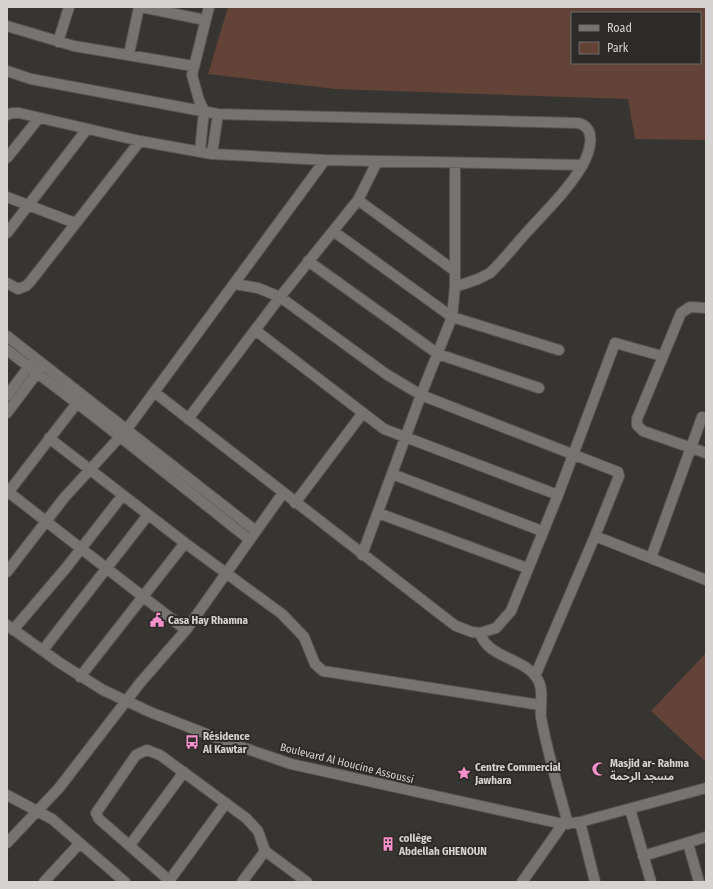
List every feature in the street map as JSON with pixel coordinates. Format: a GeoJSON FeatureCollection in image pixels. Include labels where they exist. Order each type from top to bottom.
{"type":"FeatureCollection","features":[{"type":"Feature","properties":{"kind":"street"},"geometry":{"type":"LineString","coordinates":[[58,42],[69,7]]}},
{"type":"Feature","properties":{"kind":"street"},"geometry":{"type":"LineString","coordinates":[[129,54],[140,7],[205,20]]}},
{"type":"Feature","properties":{"kind":"street"},"geometry":{"type":"LineString","coordinates":[[200,151],[204,111],[199,100],[192,75],[193,66],[209,7]]}},
{"type":"Feature","properties":{"kind":"street"},"geometry":{"type":"LineString","coordinates":[[7,26],[58,42],[193,66]]}},
{"type":"Feature","properties":{"kind":"street"},"geometry":{"type":"LineString","coordinates":[[7,71],[31,79],[218,114],[577,123],[583,124],[590,129],[589,145],[583,165],[563,192],[490,273],[478,280],[455,287]]}},
{"type":"Feature","properties":{"kind":"street"},"geometry":{"type":"LineString","coordinates":[[7,115],[19,113],[140,141],[212,154],[376,162],[583,165]]}},
{"type":"Feature","properties":{"kind":"street"},"geometry":{"type":"LineString","coordinates":[[212,154],[218,114]]}},
{"type":"Feature","properties":{"kind":"street"},"geometry":{"type":"LineString","coordinates":[[7,158],[39,118]]}},
{"type":"Feature","properties":{"kind":"street"},"geometry":{"type":"LineString","coordinates":[[7,233],[86,128]]}},
{"type":"Feature","properties":{"kind":"street"},"geometry":{"type":"LineString","coordinates":[[7,283],[18,289],[26,286],[140,141]]}},
{"type":"Feature","properties":{"kind":"street"},"geometry":{"type":"LineString","coordinates":[[7,572],[46,521],[124,433],[325,160]]}},
{"type":"Feature","properties":{"kind":"street"},"geometry":{"type":"LineString","coordinates":[[188,418],[308,261],[358,200],[376,162]]}},
{"type":"Feature","properties":{"kind":"street"},"geometry":{"type":"LineString","coordinates":[[362,555],[421,395],[452,317],[455,287],[456,164]]}},
{"type":"Feature","properties":{"kind":"street"},"geometry":{"type":"LineString","coordinates":[[7,197],[75,223]]}},
{"type":"Feature","properties":{"kind":"street"},"geometry":{"type":"LineString","coordinates":[[358,200],[455,271]]}},
{"type":"Feature","properties":{"kind":"street"},"geometry":{"type":"LineString","coordinates":[[333,231],[452,317],[559,350]]}},
{"type":"Feature","properties":{"kind":"street"},"geometry":{"type":"LineString","coordinates":[[308,261],[438,354],[539,388]]}},
{"type":"Feature","properties":{"kind":"street"},"geometry":{"type":"LineString","coordinates":[[235,284],[258,288],[280,297],[386,374],[421,395],[618,472],[618,476],[595,536],[535,676]]}},
{"type":"Feature","properties":{"kind":"street"},"geometry":{"type":"LineString","coordinates":[[706,308],[690,307],[681,313],[637,419],[637,425],[643,431],[706,453]]}},
{"type":"Feature","properties":{"kind":"street"},"geometry":{"type":"LineString","coordinates":[[255,330],[362,414],[384,429],[558,496]]}},
{"type":"Feature","properties":{"kind":"street"},"geometry":{"type":"LineString","coordinates":[[7,336],[44,365],[124,433],[253,536]]}},
{"type":"Feature","properties":{"kind":"street"},"geometry":{"type":"LineString","coordinates":[[154,392],[362,555],[456,626],[472,632],[480,633],[496,628],[507,618],[542,531],[558,496],[572,454],[615,343],[662,356]]}},
{"type":"Feature","properties":{"kind":"street"},"geometry":{"type":"LineString","coordinates":[[7,350],[77,403],[124,433]]}},
{"type":"Feature","properties":{"kind":"street"},"geometry":{"type":"LineString","coordinates":[[7,396],[35,358]]}},
{"type":"Feature","properties":{"kind":"street"},"geometry":{"type":"LineString","coordinates":[[7,413],[44,365]]}},
{"type":"Feature","properties":{"kind":"street"},"geometry":{"type":"LineString","coordinates":[[77,403],[7,492],[186,630]]}},
{"type":"Feature","properties":{"kind":"street"},"geometry":{"type":"LineString","coordinates":[[296,502],[362,414]]}},
{"type":"Feature","properties":{"kind":"street"},"geometry":{"type":"LineString","coordinates":[[651,558],[702,417]]}},
{"type":"Feature","properties":{"kind":"street"},"geometry":{"type":"LineString","coordinates":[[49,438],[122,496],[291,622],[304,637],[315,664],[323,672],[540,705]]}},
{"type":"Feature","properties":{"kind":"street"},"geometry":{"type":"LineString","coordinates":[[392,474],[542,531]]}},
{"type":"Feature","properties":{"kind":"street"},"geometry":{"type":"LineString","coordinates":[[7,843],[77,766],[126,701],[186,630],[283,493]]}},
{"type":"Feature","properties":{"kind":"street"},"geometry":{"type":"LineString","coordinates":[[10,628],[80,549],[122,496]]}},
{"type":"Feature","properties":{"kind":"street"},"geometry":{"type":"LineString","coordinates":[[378,513],[527,568]]}},
{"type":"Feature","properties":{"kind":"street"},"geometry":{"type":"LineString","coordinates":[[43,650],[148,515]]}},
{"type":"Feature","properties":{"kind":"street"},"geometry":{"type":"LineString","coordinates":[[595,536],[706,580]]}},
{"type":"Feature","properties":{"kind":"street"},"geometry":{"type":"LineString","coordinates":[[80,677],[185,543]]}},
{"type":"Feature","properties":{"kind":"street","name":"Boulevard Al Houcine Assoussi"},"geometry":{"type":"LineString","coordinates":[[10,628],[80,677],[126,701],[199,732],[291,764],[565,824],[580,822],[706,788]]}},
{"type":"Feature","properties":{"kind":"street"},"geometry":{"type":"LineString","coordinates":[[480,633],[488,647],[535,676],[540,686],[541,717],[565,824],[522,882]]}},
{"type":"Feature","properties":{"kind":"street"},"geometry":{"type":"LineString","coordinates":[[226,803],[170,881],[99,819],[96,813],[136,755],[147,750],[160,755],[226,803],[254,825],[265,851],[307,882]]}},
{"type":"Feature","properties":{"kind":"street"},"geometry":{"type":"LineString","coordinates":[[130,845],[184,772]]}},
{"type":"Feature","properties":{"kind":"street"},"geometry":{"type":"LineString","coordinates":[[7,795],[38,810],[52,819],[125,882]]}},
{"type":"Feature","properties":{"kind":"street"},"geometry":{"type":"LineString","coordinates":[[630,809],[651,882]]}},
{"type":"Feature","properties":{"kind":"street"},"geometry":{"type":"LineString","coordinates":[[580,822],[594,881]]}},
{"type":"Feature","properties":{"kind":"street"},"geometry":{"type":"LineString","coordinates":[[643,856],[706,837]]}},
{"type":"Feature","properties":{"kind":"street"},"geometry":{"type":"LineString","coordinates":[[50,880],[80,843]]}},
{"type":"Feature","properties":{"kind":"street"},"geometry":{"type":"LineString","coordinates":[[688,843],[699,882]]}},
{"type":"Feature","properties":{"kind":"street"},"geometry":{"type":"LineString","coordinates":[[242,882],[265,851]]}},
{"type":"Feature","properties":{"kind":"green space"},"geometry":{"type":"Polygon","coordinates":[[[228,7],[706,7],[706,140],[635,139],[628,99],[335,89],[208,74],[228,7]]]}},
{"type":"Feature","properties":{"kind":"green space"},"geometry":{"type":"Polygon","coordinates":[[[706,653],[706,762],[651,711],[706,653]]]}},
{"type":"Feature","properties":{"kind":"place","name":"Casa Hay Rhamna"},"geometry":{"type":"Point","coordinates":[157,620]}},
{"type":"Feature","properties":{"kind":"place","name":"Résidence Al Kawtar"},"geometry":{"type":"Point","coordinates":[192,742]}},
{"type":"Feature","properties":{"kind":"place","name":"Masjid ar- Rahma مسجد الرحمة"},"geometry":{"type":"Point","coordinates":[599,769]}},
{"type":"Feature","properties":{"kind":"place","name":"Centre Commercial Jawhara"},"geometry":{"type":"Point","coordinates":[464,773]}},
{"type":"Feature","properties":{"kind":"place","name":"collège Abdellah GHENOUN"},"geometry":{"type":"Point","coordinates":[388,844]}}]}
